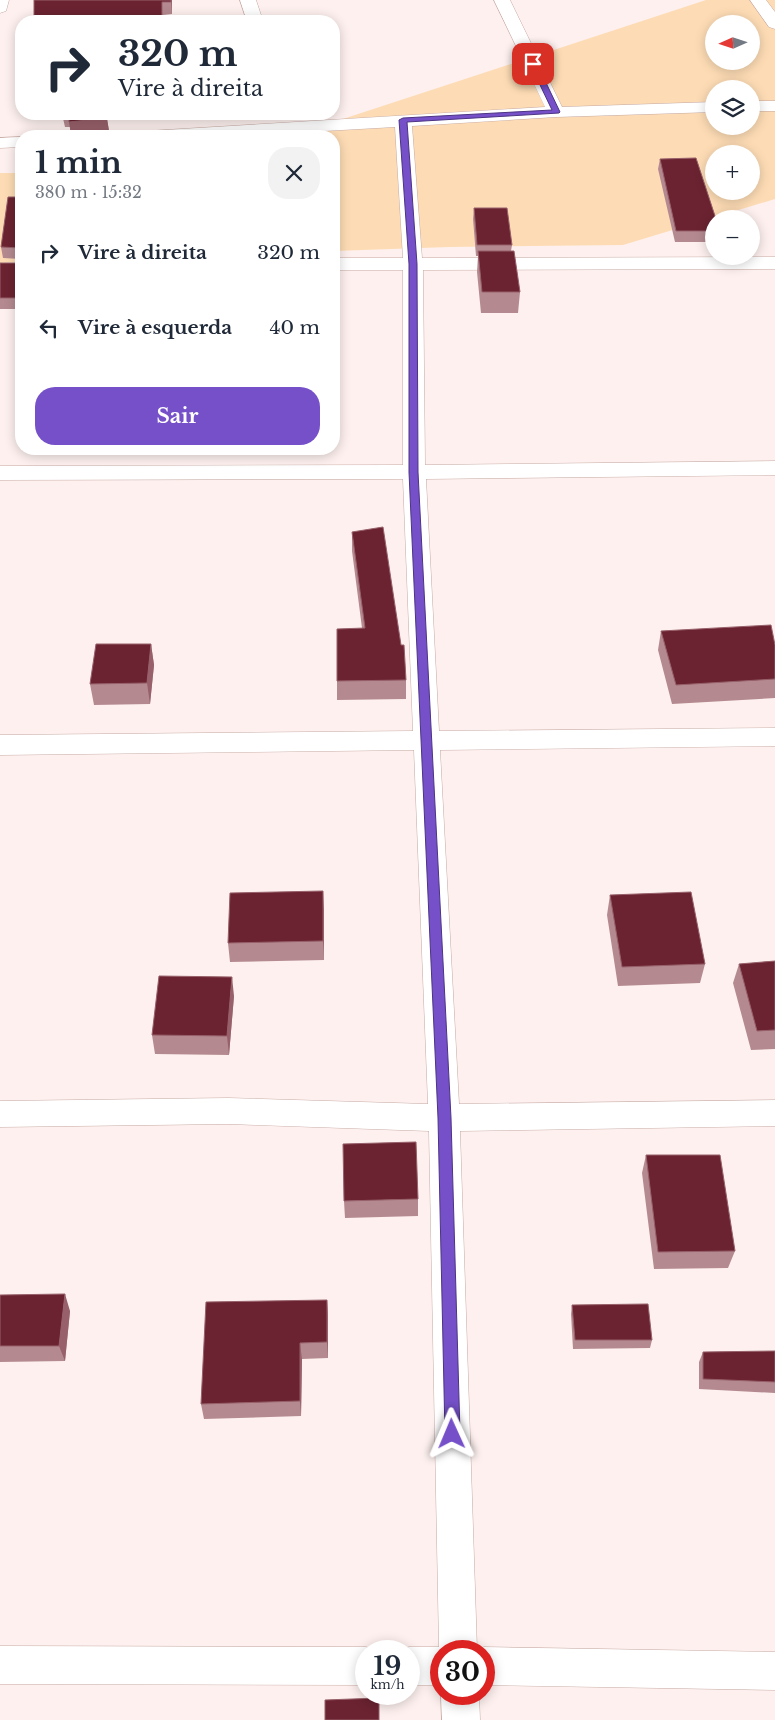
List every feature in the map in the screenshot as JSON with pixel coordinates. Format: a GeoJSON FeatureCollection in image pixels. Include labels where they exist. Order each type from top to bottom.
{"type":"FeatureCollection","features":[{"type":"Feature","properties":{"kind":"street"},"geometry":{"type":"LineString","coordinates":[[0,8],[1,0]]}},
{"type":"Feature","properties":{"kind":"street"},"geometry":{"type":"LineString","coordinates":[[248,0],[253,15]]}},
{"type":"Feature","properties":{"kind":"street"},"geometry":{"type":"LineString","coordinates":[[502,0],[556,112]]}},
{"type":"Feature","properties":{"kind":"street"},"geometry":{"type":"LineString","coordinates":[[758,0],[775,24]]}},
{"type":"Feature","properties":{"kind":"street"},"geometry":{"type":"LineString","coordinates":[[760,106],[775,106]]}},
{"type":"Feature","properties":{"kind":"street"},"geometry":{"type":"LineString","coordinates":[[203,130],[286,121],[403,120],[556,112],[705,107]]}},
{"type":"Feature","properties":{"kind":"street"},"geometry":{"type":"LineString","coordinates":[[403,120],[413,264],[414,472],[444,1118],[458,1640]]}},
{"type":"Feature","properties":{"kind":"street"},"geometry":{"type":"LineString","coordinates":[[0,143],[15,142]]}},
{"type":"Feature","properties":{"kind":"street"},"geometry":{"type":"LineString","coordinates":[[340,264],[775,263]]}},
{"type":"Feature","properties":{"kind":"street"},"geometry":{"type":"LineString","coordinates":[[0,472],[414,472],[775,468]]}},
{"type":"Feature","properties":{"kind":"street"},"geometry":{"type":"LineString","coordinates":[[0,744],[775,737]]}},
{"type":"Feature","properties":{"kind":"street"},"geometry":{"type":"LineString","coordinates":[[0,1114],[228,1111],[444,1118],[775,1113]]}},
{"type":"Feature","properties":{"kind":"street"},"geometry":{"type":"LineString","coordinates":[[0,1665],[355,1666]]}},
{"type":"Feature","properties":{"kind":"street"},"geometry":{"type":"LineString","coordinates":[[495,1666],[775,1671]]}},
{"type":"Feature","properties":{"kind":"street"},"geometry":{"type":"LineString","coordinates":[[461,1705],[462,1720]]}},
{"type":"Feature","properties":{"kind":"shaded area"},"geometry":{"type":"Polygon","coordinates":[[[706,0],[775,0],[775,199],[739,210],[705,210],[705,220],[623,245],[449,247],[340,251],[340,130],[309,130],[706,0]]]}},
{"type":"Feature","properties":{"kind":"shaded area"},"geometry":{"type":"Polygon","coordinates":[[[0,173],[15,173],[15,262],[0,263],[0,173]]]}},
{"type":"Feature","properties":{"kind":"building"},"geometry":{"type":"Polygon","coordinates":[[[34,0],[171,0],[171,2],[162,2],[162,15],[34,15],[34,0]]]}},
{"type":"Feature","properties":{"kind":"building"},"geometry":{"type":"Polygon","coordinates":[[[69,120],[88,120],[69,122],[69,120]]]}},
{"type":"Feature","properties":{"kind":"building"},"geometry":{"type":"Polygon","coordinates":[[[696,158],[705,185],[705,200],[710,200],[713,210],[705,210],[705,231],[676,231],[660,159],[696,158]]]}},
{"type":"Feature","properties":{"kind":"building"},"geometry":{"type":"Polygon","coordinates":[[[8,197],[15,197],[15,248],[1,247],[8,197]]]}},
{"type":"Feature","properties":{"kind":"building"},"geometry":{"type":"Polygon","coordinates":[[[474,208],[507,208],[512,245],[477,245],[474,208]]]}},
{"type":"Feature","properties":{"kind":"building"},"geometry":{"type":"Polygon","coordinates":[[[478,251],[514,251],[520,292],[482,292],[478,251]]]}},
{"type":"Feature","properties":{"kind":"building"},"geometry":{"type":"Polygon","coordinates":[[[0,263],[15,263],[15,298],[0,298],[0,263]]]}},
{"type":"Feature","properties":{"kind":"building"},"geometry":{"type":"Polygon","coordinates":[[[383,527],[401,645],[404,645],[406,680],[337,681],[337,629],[365,628],[352,532],[383,527]]]}},
{"type":"Feature","properties":{"kind":"building"},"geometry":{"type":"Polygon","coordinates":[[[771,625],[775,645],[775,679],[676,685],[661,631],[771,625]]]}},
{"type":"Feature","properties":{"kind":"building"},"geometry":{"type":"Polygon","coordinates":[[[96,644],[151,644],[147,683],[90,684],[96,644]]]}},
{"type":"Feature","properties":{"kind":"building"},"geometry":{"type":"Polygon","coordinates":[[[323,891],[323,941],[228,943],[230,893],[323,891]]]}},
{"type":"Feature","properties":{"kind":"building"},"geometry":{"type":"Polygon","coordinates":[[[691,892],[705,964],[622,967],[610,895],[691,892]]]}},
{"type":"Feature","properties":{"kind":"building"},"geometry":{"type":"Polygon","coordinates":[[[775,961],[775,1030],[757,1031],[739,964],[775,961]]]}},
{"type":"Feature","properties":{"kind":"building"},"geometry":{"type":"Polygon","coordinates":[[[159,976],[232,977],[227,1036],[152,1035],[159,976]]]}},
{"type":"Feature","properties":{"kind":"building"},"geometry":{"type":"Polygon","coordinates":[[[416,1142],[418,1199],[344,1201],[343,1144],[416,1142]]]}},
{"type":"Feature","properties":{"kind":"building"},"geometry":{"type":"Polygon","coordinates":[[[646,1155],[720,1155],[735,1251],[658,1252],[646,1155]]]}},
{"type":"Feature","properties":{"kind":"building"},"geometry":{"type":"Polygon","coordinates":[[[65,1294],[59,1346],[0,1346],[0,1295],[65,1294]]]}},
{"type":"Feature","properties":{"kind":"building"},"geometry":{"type":"Polygon","coordinates":[[[327,1300],[327,1342],[300,1343],[300,1401],[201,1404],[206,1302],[327,1300]]]}},
{"type":"Feature","properties":{"kind":"building"},"geometry":{"type":"Polygon","coordinates":[[[648,1304],[652,1340],[575,1340],[572,1305],[648,1304]]]}},
{"type":"Feature","properties":{"kind":"building"},"geometry":{"type":"Polygon","coordinates":[[[775,1351],[775,1382],[703,1379],[703,1352],[775,1351]]]}},
{"type":"Feature","properties":{"kind":"building"},"geometry":{"type":"Polygon","coordinates":[[[355,1699],[355,1705],[379,1705],[379,1720],[325,1720],[325,1700],[355,1699]]]}},
{"type":"Feature","properties":{"kind":"route"},"geometry":{"type":"LineString","coordinates":[[452,1434],[444,1118],[414,472],[413,264],[403,120],[556,112],[533,64]]}}]}
